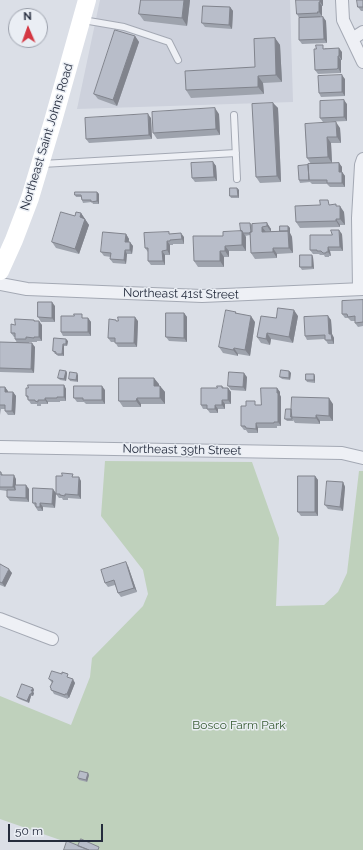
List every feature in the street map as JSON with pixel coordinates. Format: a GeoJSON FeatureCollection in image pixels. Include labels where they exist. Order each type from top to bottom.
{"type":"FeatureCollection","features":[{"type":"Feature","properties":{"kind":"main road","name":"Northeast Saint Johns Road"},"geometry":{"type":"LineString","coordinates":[[0,271],[30,198],[87,0]]}},
{"type":"Feature","properties":{"kind":"street"},"geometry":{"type":"LineString","coordinates":[[342,0],[343,20],[363,62]]}},
{"type":"Feature","properties":{"kind":"street"},"geometry":{"type":"LineString","coordinates":[[352,39],[363,32]]}},
{"type":"Feature","properties":{"kind":"street"},"geometry":{"type":"LineString","coordinates":[[361,289],[358,218],[361,166],[363,159]]}},
{"type":"Feature","properties":{"kind":"street","name":"Northeast 41st Street"},"geometry":{"type":"LineString","coordinates":[[0,284],[28,289],[202,296],[361,289]]}},
{"type":"Feature","properties":{"kind":"street","name":"Northeast 39th Street"},"geometry":{"type":"LineString","coordinates":[[0,446],[342,453],[363,458]]}},
{"type":"Feature","properties":{"kind":"street"},"geometry":{"type":"LineString","coordinates":[[0,619],[52,639]]}},
{"type":"Feature","properties":{"kind":"lane"},"geometry":{"type":"LineString","coordinates":[[81,20],[124,27],[169,42],[178,60]]}},
{"type":"Feature","properties":{"kind":"lane"},"geometry":{"type":"LineString","coordinates":[[234,115],[237,179]]}},
{"type":"Feature","properties":{"kind":"lane"},"geometry":{"type":"LineString","coordinates":[[40,164],[236,153]]}},
{"type":"Feature","properties":{"kind":"shaded area"},"geometry":{"type":"Polygon","coordinates":[[[100,0],[290,0],[293,102],[77,109],[100,0]]]}},
{"type":"Feature","properties":{"kind":"green space","name":"Bosco Farm Park"},"geometry":{"type":"Polygon","coordinates":[[[105,461],[252,462],[279,538],[276,606],[324,605],[338,592],[347,573],[359,471],[363,471],[363,850],[89,850],[0,819],[0,696],[71,725],[90,677],[92,658],[143,606],[148,594],[143,570],[101,516],[105,461]]]}},
{"type":"Feature","properties":{"kind":"building"},"geometry":{"type":"Polygon","coordinates":[[[141,0],[184,0],[182,18],[139,14],[141,0]]]}},
{"type":"Feature","properties":{"kind":"building"},"geometry":{"type":"Polygon","coordinates":[[[296,0],[320,0],[319,12],[297,14],[296,0]]]}},
{"type":"Feature","properties":{"kind":"building"},"geometry":{"type":"Polygon","coordinates":[[[357,0],[363,0],[363,7],[358,7],[357,0]]]}},
{"type":"Feature","properties":{"kind":"building"},"geometry":{"type":"Polygon","coordinates":[[[203,6],[230,7],[229,25],[202,23],[203,6]]]}},
{"type":"Feature","properties":{"kind":"building"},"geometry":{"type":"Polygon","coordinates":[[[323,17],[324,39],[299,40],[299,18],[323,17]]]}},
{"type":"Feature","properties":{"kind":"building"},"geometry":{"type":"Polygon","coordinates":[[[115,30],[135,36],[113,100],[94,94],[115,30]]]}},
{"type":"Feature","properties":{"kind":"building"},"geometry":{"type":"Polygon","coordinates":[[[275,38],[276,75],[258,76],[258,87],[186,90],[185,71],[255,67],[254,39],[275,38]]]}},
{"type":"Feature","properties":{"kind":"building"},"geometry":{"type":"Polygon","coordinates":[[[316,45],[323,45],[323,49],[339,48],[337,69],[315,70],[314,49],[316,49],[316,45]]]}},
{"type":"Feature","properties":{"kind":"building"},"geometry":{"type":"Polygon","coordinates":[[[342,75],[342,92],[319,93],[318,76],[342,75]]]}},
{"type":"Feature","properties":{"kind":"building"},"geometry":{"type":"Polygon","coordinates":[[[344,100],[344,117],[320,118],[320,101],[344,100]]]}},
{"type":"Feature","properties":{"kind":"building"},"geometry":{"type":"Polygon","coordinates":[[[273,103],[277,176],[256,177],[252,104],[273,103]]]}},
{"type":"Feature","properties":{"kind":"building"},"geometry":{"type":"Polygon","coordinates":[[[215,108],[216,129],[153,133],[152,112],[215,108]]]}},
{"type":"Feature","properties":{"kind":"building"},"geometry":{"type":"Polygon","coordinates":[[[148,114],[149,135],[86,139],[85,118],[148,114]]]}},
{"type":"Feature","properties":{"kind":"building"},"geometry":{"type":"Polygon","coordinates":[[[336,122],[337,137],[327,137],[328,157],[307,158],[305,124],[336,122]]]}},
{"type":"Feature","properties":{"kind":"building"},"geometry":{"type":"Polygon","coordinates":[[[213,162],[214,177],[192,178],[191,163],[213,162]]]}},
{"type":"Feature","properties":{"kind":"building"},"geometry":{"type":"Polygon","coordinates":[[[339,163],[339,172],[342,172],[342,183],[327,183],[327,180],[309,180],[308,164],[339,163]]]}},
{"type":"Feature","properties":{"kind":"building"},"geometry":{"type":"Polygon","coordinates":[[[308,165],[309,180],[299,180],[298,166],[308,165]]]}},
{"type":"Feature","properties":{"kind":"building"},"geometry":{"type":"Polygon","coordinates":[[[230,188],[237,188],[238,196],[230,196],[230,188]]]}},
{"type":"Feature","properties":{"kind":"building"},"geometry":{"type":"Polygon","coordinates":[[[75,192],[97,192],[97,201],[91,202],[91,200],[82,200],[81,195],[75,195],[75,192]]]}},
{"type":"Feature","properties":{"kind":"building"},"geometry":{"type":"Polygon","coordinates":[[[320,200],[328,200],[329,205],[336,204],[336,206],[340,206],[340,219],[336,219],[336,221],[296,222],[295,206],[320,205],[320,200]]]}},
{"type":"Feature","properties":{"kind":"building"},"geometry":{"type":"Polygon","coordinates":[[[61,212],[75,216],[76,212],[81,213],[80,217],[85,219],[75,249],[52,242],[61,212]]]}},
{"type":"Feature","properties":{"kind":"building"},"geometry":{"type":"Polygon","coordinates":[[[240,223],[250,223],[251,232],[243,233],[241,231],[240,223]]]}},
{"type":"Feature","properties":{"kind":"building"},"geometry":{"type":"Polygon","coordinates":[[[267,223],[267,226],[262,227],[262,232],[288,231],[289,248],[273,248],[273,252],[251,253],[250,232],[252,232],[252,224],[267,223]]]}},
{"type":"Feature","properties":{"kind":"building"},"geometry":{"type":"Polygon","coordinates":[[[280,226],[288,226],[288,231],[280,231],[280,226]]]}},
{"type":"Feature","properties":{"kind":"building"},"geometry":{"type":"Polygon","coordinates":[[[331,230],[339,230],[340,247],[328,247],[328,252],[326,253],[317,250],[310,250],[310,235],[332,235],[331,230]]]}},
{"type":"Feature","properties":{"kind":"building"},"geometry":{"type":"Polygon","coordinates":[[[242,231],[242,245],[225,246],[225,251],[220,251],[220,261],[194,261],[193,236],[223,236],[223,232],[242,231]]]}},
{"type":"Feature","properties":{"kind":"building"},"geometry":{"type":"Polygon","coordinates":[[[103,232],[126,234],[125,242],[130,242],[130,250],[125,250],[124,260],[110,259],[111,253],[101,252],[103,232]]]}},
{"type":"Feature","properties":{"kind":"building"},"geometry":{"type":"Polygon","coordinates":[[[169,232],[169,234],[181,233],[182,239],[167,241],[167,250],[162,251],[163,261],[148,261],[148,248],[145,248],[144,233],[169,232]]]}},
{"type":"Feature","properties":{"kind":"building"},"geometry":{"type":"Polygon","coordinates":[[[300,255],[312,255],[312,267],[300,267],[300,255]]]}},
{"type":"Feature","properties":{"kind":"building"},"geometry":{"type":"Polygon","coordinates":[[[363,300],[363,322],[355,323],[355,316],[348,317],[347,314],[342,314],[342,301],[363,300]]]}},
{"type":"Feature","properties":{"kind":"building"},"geometry":{"type":"Polygon","coordinates":[[[38,302],[52,302],[52,318],[38,317],[38,302]]]}},
{"type":"Feature","properties":{"kind":"building"},"geometry":{"type":"Polygon","coordinates":[[[278,308],[294,310],[289,337],[267,333],[266,339],[257,337],[261,316],[276,318],[278,308]]]}},
{"type":"Feature","properties":{"kind":"building"},"geometry":{"type":"Polygon","coordinates":[[[226,310],[251,316],[245,350],[234,348],[233,350],[219,347],[226,310]]]}},
{"type":"Feature","properties":{"kind":"building"},"geometry":{"type":"Polygon","coordinates":[[[166,313],[184,313],[184,338],[166,337],[166,313]]]}},
{"type":"Feature","properties":{"kind":"building"},"geometry":{"type":"Polygon","coordinates":[[[74,314],[82,314],[82,318],[88,318],[88,332],[61,332],[61,316],[74,316],[74,314]]]}},
{"type":"Feature","properties":{"kind":"building"},"geometry":{"type":"Polygon","coordinates":[[[328,316],[329,334],[331,334],[332,340],[325,340],[325,335],[305,336],[304,317],[328,316]]]}},
{"type":"Feature","properties":{"kind":"building"},"geometry":{"type":"Polygon","coordinates":[[[118,317],[135,317],[134,343],[115,343],[115,338],[108,338],[109,319],[118,321],[118,317]]]}},
{"type":"Feature","properties":{"kind":"building"},"geometry":{"type":"Polygon","coordinates":[[[15,319],[39,321],[39,337],[15,339],[15,333],[11,333],[11,324],[15,325],[15,319]]]}},
{"type":"Feature","properties":{"kind":"building"},"geometry":{"type":"Polygon","coordinates":[[[54,338],[66,339],[66,344],[63,344],[62,354],[56,354],[56,352],[53,351],[54,338]]]}},
{"type":"Feature","properties":{"kind":"building"},"geometry":{"type":"Polygon","coordinates":[[[0,342],[32,343],[31,369],[0,368],[0,342]]]}},
{"type":"Feature","properties":{"kind":"building"},"geometry":{"type":"Polygon","coordinates":[[[60,370],[66,371],[64,379],[58,378],[60,370]]]}},
{"type":"Feature","properties":{"kind":"building"},"geometry":{"type":"Polygon","coordinates":[[[281,370],[289,371],[289,378],[280,377],[281,370]]]}},
{"type":"Feature","properties":{"kind":"building"},"geometry":{"type":"Polygon","coordinates":[[[70,372],[77,373],[76,380],[69,379],[70,372]]]}},
{"type":"Feature","properties":{"kind":"building"},"geometry":{"type":"Polygon","coordinates":[[[229,372],[244,373],[243,387],[228,386],[229,372]]]}},
{"type":"Feature","properties":{"kind":"building"},"geometry":{"type":"Polygon","coordinates":[[[306,374],[314,374],[314,380],[306,380],[306,374]]]}},
{"type":"Feature","properties":{"kind":"building"},"geometry":{"type":"Polygon","coordinates":[[[119,378],[154,378],[154,386],[160,386],[160,398],[137,398],[136,401],[119,401],[119,378]]]}},
{"type":"Feature","properties":{"kind":"building"},"geometry":{"type":"Polygon","coordinates":[[[28,385],[64,385],[64,397],[45,398],[45,400],[38,400],[38,402],[35,400],[28,400],[28,396],[26,396],[26,388],[28,388],[28,385]]]}},
{"type":"Feature","properties":{"kind":"building"},"geometry":{"type":"Polygon","coordinates":[[[74,386],[102,386],[102,400],[83,400],[83,398],[74,398],[74,386]]]}},
{"type":"Feature","properties":{"kind":"building"},"geometry":{"type":"Polygon","coordinates":[[[217,386],[228,388],[228,400],[222,400],[222,405],[215,405],[215,409],[207,409],[207,405],[201,405],[201,388],[217,388],[217,386]]]}},
{"type":"Feature","properties":{"kind":"building"},"geometry":{"type":"Polygon","coordinates":[[[0,387],[5,387],[5,392],[13,392],[12,411],[5,411],[5,405],[0,405],[0,387]]]}},
{"type":"Feature","properties":{"kind":"building"},"geometry":{"type":"Polygon","coordinates":[[[261,388],[277,388],[278,422],[256,423],[256,429],[241,426],[241,406],[246,406],[246,401],[255,401],[255,405],[261,405],[261,388]]]}},
{"type":"Feature","properties":{"kind":"building"},"geometry":{"type":"Polygon","coordinates":[[[292,397],[329,398],[329,416],[316,415],[316,418],[291,417],[292,397]]]}},
{"type":"Feature","properties":{"kind":"building"},"geometry":{"type":"Polygon","coordinates":[[[286,409],[291,409],[292,419],[285,419],[286,409]]]}},
{"type":"Feature","properties":{"kind":"building"},"geometry":{"type":"Polygon","coordinates":[[[0,472],[1,475],[14,475],[13,487],[0,487],[0,472]]]}},
{"type":"Feature","properties":{"kind":"building"},"geometry":{"type":"Polygon","coordinates":[[[62,473],[73,474],[72,477],[79,477],[78,495],[65,494],[65,496],[56,494],[56,476],[62,476],[62,473]]]}},
{"type":"Feature","properties":{"kind":"building"},"geometry":{"type":"Polygon","coordinates":[[[298,476],[315,476],[315,512],[298,512],[298,476]]]}},
{"type":"Feature","properties":{"kind":"building"},"geometry":{"type":"Polygon","coordinates":[[[327,481],[343,482],[340,507],[325,505],[327,481]]]}},
{"type":"Feature","properties":{"kind":"building"},"geometry":{"type":"Polygon","coordinates":[[[15,485],[26,485],[26,498],[7,497],[7,490],[15,490],[15,485]]]}},
{"type":"Feature","properties":{"kind":"building"},"geometry":{"type":"Polygon","coordinates":[[[33,488],[53,489],[52,504],[40,503],[40,507],[36,507],[36,503],[33,503],[33,488]]]}},
{"type":"Feature","properties":{"kind":"building"},"geometry":{"type":"Polygon","coordinates":[[[126,562],[134,588],[118,593],[114,580],[105,583],[101,570],[126,562]]]}},
{"type":"Feature","properties":{"kind":"building"},"geometry":{"type":"Polygon","coordinates":[[[0,564],[9,569],[2,583],[0,582],[0,564]]]}},
{"type":"Feature","properties":{"kind":"building"},"geometry":{"type":"Polygon","coordinates":[[[52,671],[68,674],[67,677],[73,679],[67,694],[65,695],[51,690],[50,687],[53,681],[49,679],[52,671]]]}},
{"type":"Feature","properties":{"kind":"building"},"geometry":{"type":"Polygon","coordinates":[[[22,684],[33,688],[31,691],[33,691],[27,701],[17,697],[22,684]]]}},
{"type":"Feature","properties":{"kind":"building"},"geometry":{"type":"Polygon","coordinates":[[[80,771],[88,773],[86,780],[78,778],[80,771]]]}},
{"type":"Feature","properties":{"kind":"building"},"geometry":{"type":"Polygon","coordinates":[[[81,839],[99,847],[98,850],[89,850],[78,846],[81,839]]]}},
{"type":"Feature","properties":{"kind":"building"},"geometry":{"type":"Polygon","coordinates":[[[67,841],[89,850],[64,850],[67,841]]]}}]}
